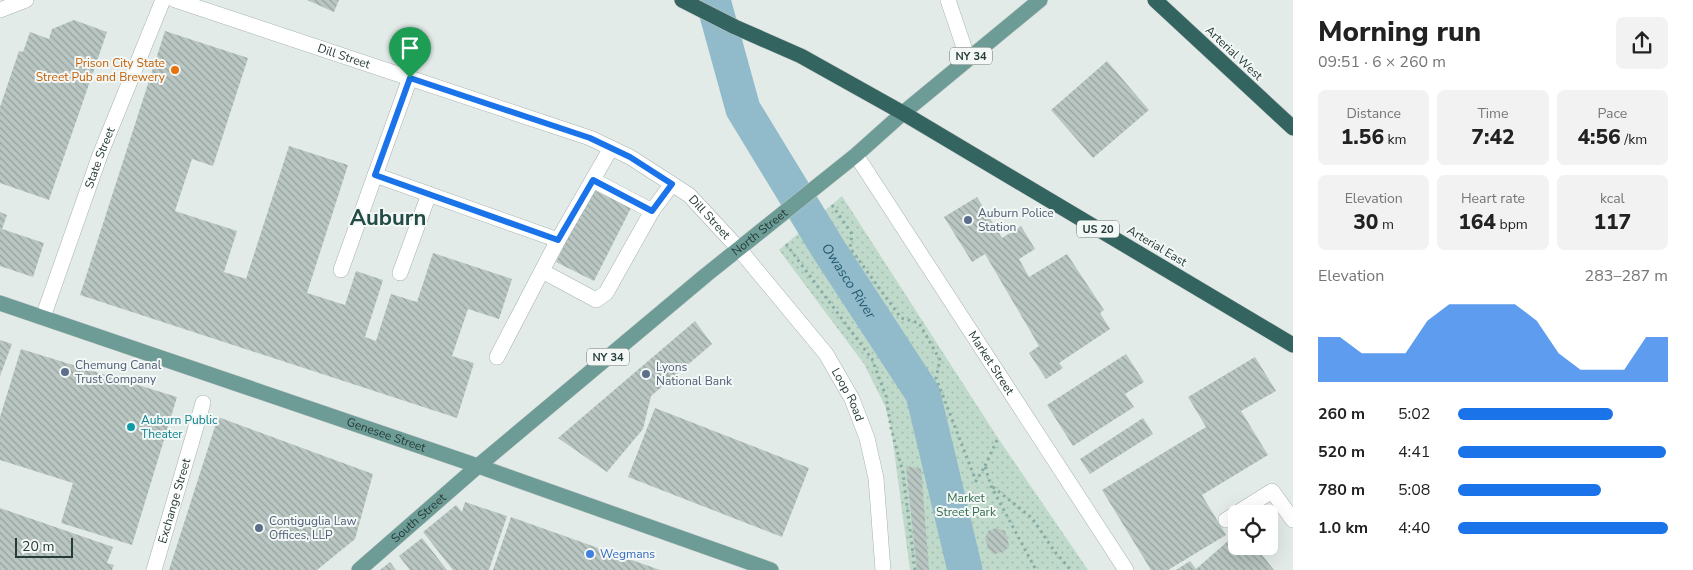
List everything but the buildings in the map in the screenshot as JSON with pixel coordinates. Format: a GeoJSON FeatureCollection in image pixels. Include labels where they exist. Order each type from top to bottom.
{"type":"FeatureCollection","features":[{"type":"Feature","properties":{"kind":"highway","name":"Arterial West"},"geometry":{"type":"LineString","coordinates":[[1155,0],[1293,128]]}},
{"type":"Feature","properties":{"kind":"highway","name":"US 20"},"geometry":{"type":"LineString","coordinates":[[685,1],[735,27],[801,56],[903,113]]}},
{"type":"Feature","properties":{"kind":"highway","name":"Arterial East"},"geometry":{"type":"LineString","coordinates":[[903,113],[1293,345]]}},
{"type":"Feature","properties":{"kind":"main road","name":"North Street"},"geometry":{"type":"LineString","coordinates":[[478,466],[739,249],[856,155],[903,113],[1040,0]]}},
{"type":"Feature","properties":{"kind":"main road","name":"Genesee Street"},"geometry":{"type":"LineString","coordinates":[[0,303],[478,466],[771,570]]}},
{"type":"Feature","properties":{"kind":"main road","name":"South Street"},"geometry":{"type":"LineString","coordinates":[[359,570],[478,466]]}},
{"type":"Feature","properties":{"kind":"street"},"geometry":{"type":"LineString","coordinates":[[0,10],[22,0]]}},
{"type":"Feature","properties":{"kind":"street","name":"State Street"},"geometry":{"type":"LineString","coordinates":[[43,318],[100,155],[163,0]]}},
{"type":"Feature","properties":{"kind":"street","name":"Dill Street"},"geometry":{"type":"LineString","coordinates":[[175,0],[541,120],[590,138],[630,157],[689,196],[739,249]]}},
{"type":"Feature","properties":{"kind":"street"},"geometry":{"type":"LineString","coordinates":[[948,0],[968,59]]}},
{"type":"Feature","properties":{"kind":"street"},"geometry":{"type":"LineString","coordinates":[[341,270],[410,78]]}},
{"type":"Feature","properties":{"kind":"street"},"geometry":{"type":"LineString","coordinates":[[497,357],[558,240],[611,148]]}},
{"type":"Feature","properties":{"kind":"street","name":"Market Street"},"geometry":{"type":"LineString","coordinates":[[856,155],[1126,570]]}},
{"type":"Feature","properties":{"kind":"street"},"geometry":{"type":"LineString","coordinates":[[375,175],[558,240]]}},
{"type":"Feature","properties":{"kind":"street"},"geometry":{"type":"LineString","coordinates":[[593,180],[652,211]]}},
{"type":"Feature","properties":{"kind":"street"},"geometry":{"type":"LineString","coordinates":[[542,271],[596,300],[606,292],[652,211],[672,184]]}},
{"type":"Feature","properties":{"kind":"street"},"geometry":{"type":"LineString","coordinates":[[400,273],[429,194]]}},
{"type":"Feature","properties":{"kind":"street","name":"Loop Road"},"geometry":{"type":"LineString","coordinates":[[739,249],[826,354],[852,399],[867,438],[876,478],[883,570]]}},
{"type":"Feature","properties":{"kind":"street","name":"Exchange Street"},"geometry":{"type":"LineString","coordinates":[[154,570],[203,403]]}},
{"type":"Feature","properties":{"kind":"street"},"geometry":{"type":"LineString","coordinates":[[1226,520],[1272,491],[1293,520]]}},
{"type":"Feature","properties":{"kind":"path"},"geometry":{"type":"LineString","coordinates":[[832,205],[852,234],[850,248],[901,318],[919,324],[940,360],[936,378],[976,481],[998,438]]}},
{"type":"Feature","properties":{"kind":"path"},"geometry":{"type":"LineString","coordinates":[[985,466],[991,486],[1036,570]]}},
{"type":"Feature","properties":{"kind":"path"},"geometry":{"type":"LineString","coordinates":[[991,486],[1032,518],[1055,552],[1071,570]]}},
{"type":"Feature","properties":{"kind":"green space","name":"Market Street Park"},"geometry":{"type":"Polygon","coordinates":[[[842,196],[998,438],[1088,570],[910,570],[891,428],[885,406],[864,364],[779,250],[842,196]]]}},
{"type":"Feature","properties":{"kind":"waterway","name":"Owasco River"},"geometry":{"type":"LineString","coordinates":[[713,0],[743,109],[829,250],[923,394],[965,570]]}},
{"type":"Feature","properties":{"kind":"place","name":"Prison City State Street Pub and Brewery"},"geometry":{"type":"Point","coordinates":[175,70]}},
{"type":"Feature","properties":{"kind":"place","name":"Auburn Police Station"},"geometry":{"type":"Point","coordinates":[968,220]}},
{"type":"Feature","properties":{"kind":"place","name":"Chemung Canal Trust Company"},"geometry":{"type":"Point","coordinates":[65,372]}},
{"type":"Feature","properties":{"kind":"place","name":"Lyons National Bank"},"geometry":{"type":"Point","coordinates":[646,374]}},
{"type":"Feature","properties":{"kind":"place","name":"Auburn Public Theater"},"geometry":{"type":"Point","coordinates":[131,427]}},
{"type":"Feature","properties":{"kind":"place","name":"Contiguglia Law Offices, LLP"},"geometry":{"type":"Point","coordinates":[259,528]}},
{"type":"Feature","properties":{"kind":"place","name":"Wegmans"},"geometry":{"type":"Point","coordinates":[590,554]}},
{"type":"Feature","properties":{"kind":"district","name":"Auburn"},"geometry":{"type":"Point","coordinates":[388,218]}},
{"type":"Feature","properties":{"kind":"route"},"geometry":{"type":"LineString","coordinates":[[410,78],[541,120],[590,138],[630,157],[672,184],[652,211],[593,180],[558,240],[375,175],[410,78]]}}]}
